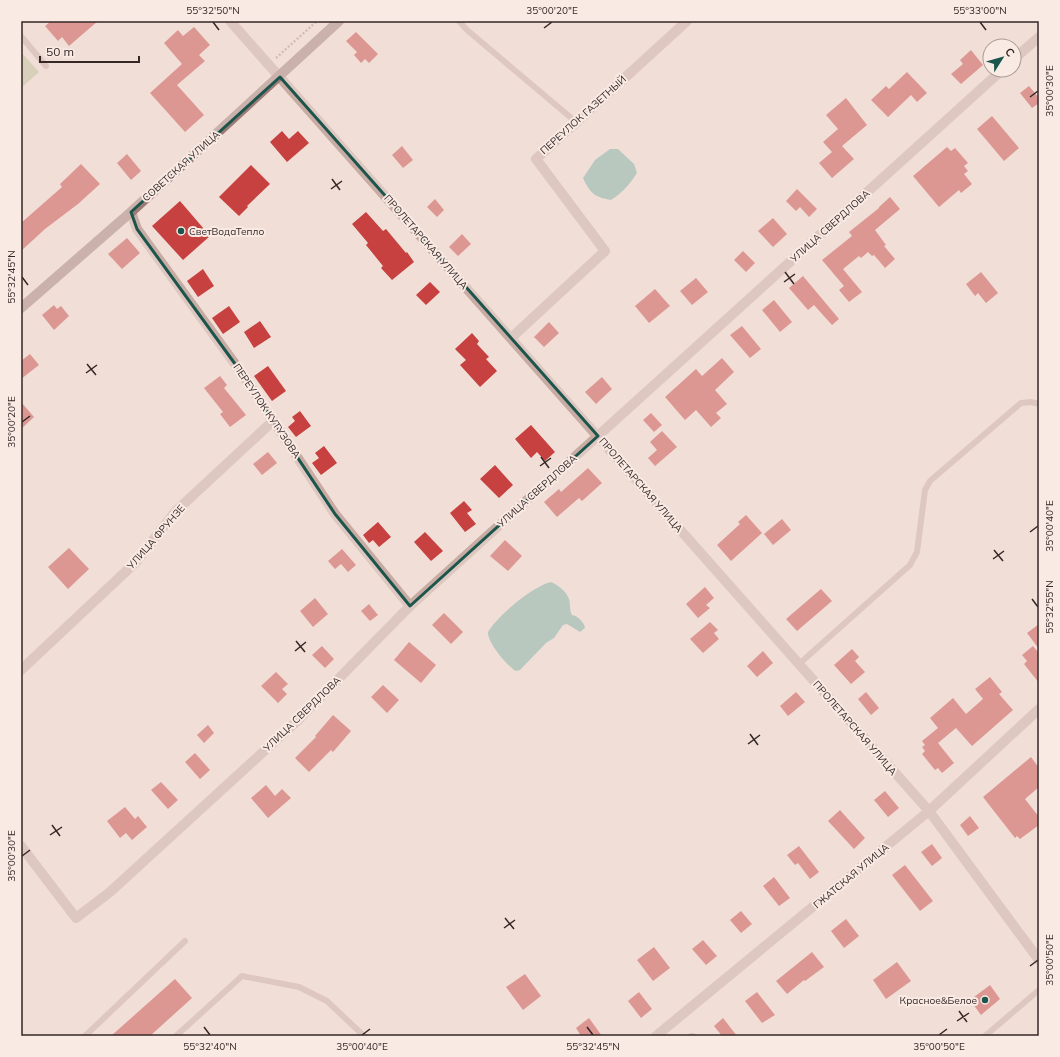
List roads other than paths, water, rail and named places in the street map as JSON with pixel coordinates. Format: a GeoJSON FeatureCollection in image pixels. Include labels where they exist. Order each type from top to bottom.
{"type":"FeatureCollection","features":[{"type":"Feature","properties":{"kind":"main road","name":"СОВЕТСКАЯ УЛИЦА"},"geometry":{"type":"LineString","coordinates":[[21,308],[131,212],[280,77],[339,21]]}},
{"type":"Feature","properties":{"kind":"street","name":"ПРОЛЕТАРСКАЯ УЛИЦА"},"geometry":{"type":"LineString","coordinates":[[230,21],[929,811],[1039,960]]}},
{"type":"Feature","properties":{"kind":"street","name":"ПЕРЕУЛОК ГАЗЕТНЫЙ"},"geometry":{"type":"LineString","coordinates":[[511,338],[605,251],[536,159],[687,21]]}},
{"type":"Feature","properties":{"kind":"street"},"geometry":{"type":"LineString","coordinates":[[1022,52],[1039,37]]}},
{"type":"Feature","properties":{"kind":"street","name":"УЛИЦА СВЕРДЛОВА"},"geometry":{"type":"LineString","coordinates":[[21,846],[76,918],[110,892],[297,721],[410,606],[993,78]]}},
{"type":"Feature","properties":{"kind":"street","name":"ПЕРЕУЛОК КУТУЗОВА"},"geometry":{"type":"LineString","coordinates":[[131,212],[137,229],[238,368],[335,514],[410,606]]}},
{"type":"Feature","properties":{"kind":"street","name":"УЛИЦА ФРУНЗЕ"},"geometry":{"type":"LineString","coordinates":[[21,670],[136,562],[175,512],[273,421]]}},
{"type":"Feature","properties":{"kind":"street","name":"ГЖАТСКАЯ УЛИЦА"},"geometry":{"type":"LineString","coordinates":[[656,1036],[929,811],[1039,709]]}},
{"type":"Feature","properties":{"kind":"lane"},"geometry":{"type":"LineString","coordinates":[[459,21],[467,30],[576,122]]}},
{"type":"Feature","properties":{"kind":"lane"},"geometry":{"type":"LineString","coordinates":[[21,36],[46,66]]}},
{"type":"Feature","properties":{"kind":"lane"},"geometry":{"type":"LineString","coordinates":[[798,664],[910,565],[917,552],[925,490],[930,481],[1020,403],[1031,402],[1039,404]]}},
{"type":"Feature","properties":{"kind":"lane"},"geometry":{"type":"LineString","coordinates":[[85,1036],[185,941]]}},
{"type":"Feature","properties":{"kind":"lane"},"geometry":{"type":"LineString","coordinates":[[176,1036],[242,976],[299,987],[327,1002],[364,1036]]}},
{"type":"Feature","properties":{"kind":"lane"},"geometry":{"type":"LineString","coordinates":[[985,1036],[1039,990]]}},
{"type":"Feature","properties":{"kind":"water"},"geometry":{"type":"Polygon","coordinates":[[[610,149],[618,149],[634,164],[637,173],[626,188],[611,200],[593,194],[583,178],[595,160],[610,149]]]}},
{"type":"Feature","properties":{"kind":"water"},"geometry":{"type":"Polygon","coordinates":[[[551,582],[564,591],[569,599],[572,615],[580,620],[585,628],[580,632],[567,624],[563,625],[554,638],[546,643],[520,670],[516,671],[498,653],[491,642],[488,632],[499,618],[516,602],[535,589],[551,582]]]}},
{"type":"Feature","properties":{"kind":"place","name":"СветВодаТепло"},"geometry":{"type":"Point","coordinates":[181,231]}},
{"type":"Feature","properties":{"kind":"place","name":"Красное&Белое"},"geometry":{"type":"Point","coordinates":[985,1000]}}]}
